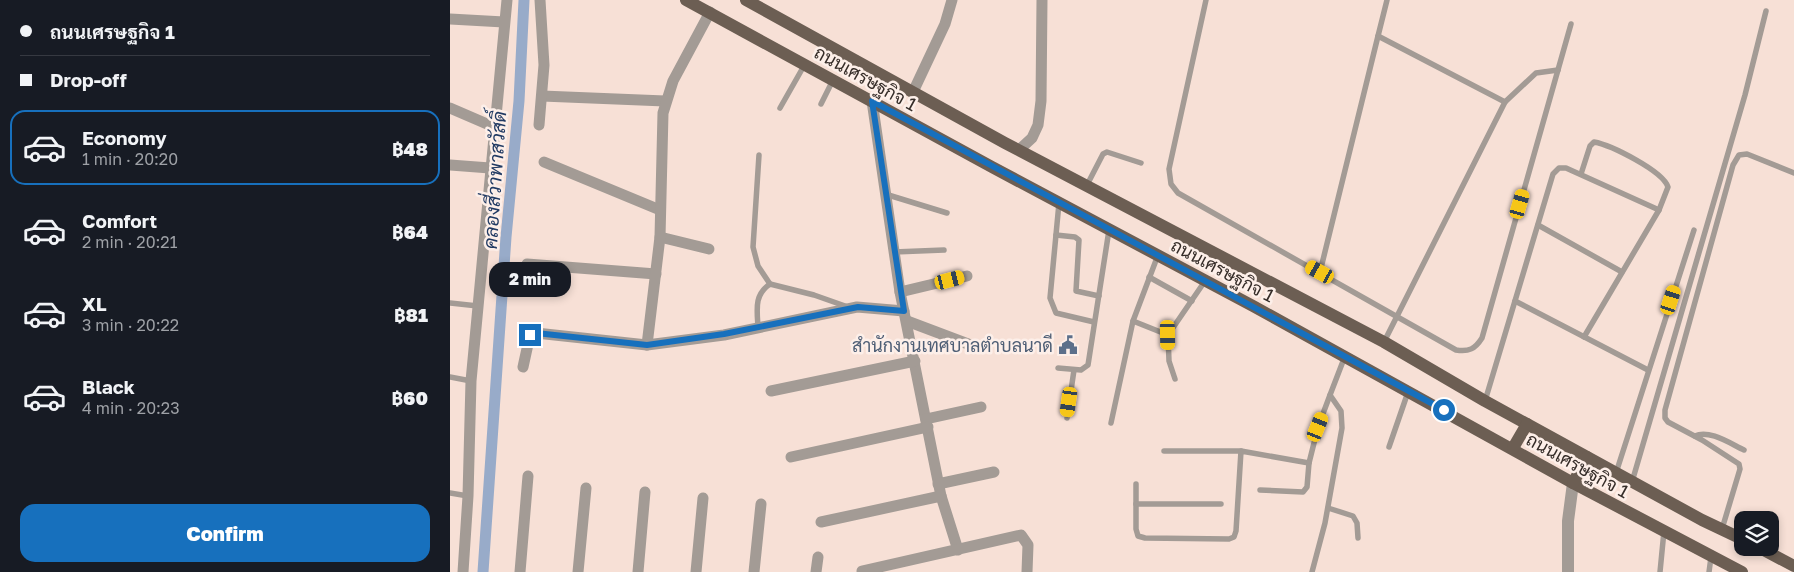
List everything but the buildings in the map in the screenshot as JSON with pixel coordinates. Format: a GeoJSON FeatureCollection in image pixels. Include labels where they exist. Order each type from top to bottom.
{"type":"FeatureCollection","features":[{"type":"Feature","properties":{"kind":"main road","name":"ถนนเศรษฐกิจ 1"},"geometry":{"type":"LineString","coordinates":[[686,0],[1109,230],[1206,280],[1513,448],[1573,483],[1742,572]]}},
{"type":"Feature","properties":{"kind":"main road","name":"ถนนเศรษฐกิจ 1"},"geometry":{"type":"LineString","coordinates":[[746,0],[1019,150],[1384,342],[1485,401],[1734,535]]}},
{"type":"Feature","properties":{"kind":"main road"},"geometry":{"type":"LineString","coordinates":[[1513,448],[1527,424]]}},
{"type":"Feature","properties":{"kind":"main road"},"geometry":{"type":"LineString","coordinates":[[1573,483],[1587,457]]}},
{"type":"Feature","properties":{"kind":"main road"},"geometry":{"type":"LineString","coordinates":[[1775,556],[1794,566]]}},
{"type":"Feature","properties":{"kind":"street"},"geometry":{"type":"LineString","coordinates":[[462,572],[468,496],[471,381],[506,0]]}},
{"type":"Feature","properties":{"kind":"street"},"geometry":{"type":"LineString","coordinates":[[539,126],[544,65],[540,0]]}},
{"type":"Feature","properties":{"kind":"street"},"geometry":{"type":"LineString","coordinates":[[913,92],[945,24],[952,0]]}},
{"type":"Feature","properties":{"kind":"street"},"geometry":{"type":"LineString","coordinates":[[1019,150],[1032,138],[1038,125],[1041,101],[1042,0]]}},
{"type":"Feature","properties":{"kind":"street"},"geometry":{"type":"LineString","coordinates":[[647,345],[660,237],[661,132],[665,101],[673,81],[710,12]]}},
{"type":"Feature","properties":{"kind":"street"},"geometry":{"type":"LineString","coordinates":[[450,19],[504,22]]}},
{"type":"Feature","properties":{"kind":"street"},"geometry":{"type":"LineString","coordinates":[[542,96],[665,101]]}},
{"type":"Feature","properties":{"kind":"street"},"geometry":{"type":"LineString","coordinates":[[872,101],[900,292],[940,490],[958,550]]}},
{"type":"Feature","properties":{"kind":"street"},"geometry":{"type":"LineString","coordinates":[[450,108],[494,127]]}},
{"type":"Feature","properties":{"kind":"street"},"geometry":{"type":"LineString","coordinates":[[544,162],[660,210]]}},
{"type":"Feature","properties":{"kind":"street"},"geometry":{"type":"LineString","coordinates":[[450,164],[490,168]]}},
{"type":"Feature","properties":{"kind":"street"},"geometry":{"type":"LineString","coordinates":[[660,237],[709,249]]}},
{"type":"Feature","properties":{"kind":"street"},"geometry":{"type":"LineString","coordinates":[[527,264],[656,274]]}},
{"type":"Feature","properties":{"kind":"street"},"geometry":{"type":"LineString","coordinates":[[900,292],[967,276]]}},
{"type":"Feature","properties":{"kind":"street"},"geometry":{"type":"LineString","coordinates":[[523,367],[530,335],[536,333],[647,345],[687,341],[849,308],[863,307],[906,316],[968,344]]}},
{"type":"Feature","properties":{"kind":"street"},"geometry":{"type":"LineString","coordinates":[[771,391],[915,361]]}},
{"type":"Feature","properties":{"kind":"street"},"geometry":{"type":"LineString","coordinates":[[791,457],[927,423],[982,407]]}},
{"type":"Feature","properties":{"kind":"street"},"geometry":{"type":"LineString","coordinates":[[821,522],[940,490],[994,472]]}},
{"type":"Feature","properties":{"kind":"street"},"geometry":{"type":"LineString","coordinates":[[520,572],[528,476]]}},
{"type":"Feature","properties":{"kind":"street"},"geometry":{"type":"LineString","coordinates":[[1568,572],[1568,521],[1573,483]]}},
{"type":"Feature","properties":{"kind":"street"},"geometry":{"type":"LineString","coordinates":[[578,572],[586,488]]}},
{"type":"Feature","properties":{"kind":"street"},"geometry":{"type":"LineString","coordinates":[[638,572],[644,492]]}},
{"type":"Feature","properties":{"kind":"street"},"geometry":{"type":"LineString","coordinates":[[696,572],[703,498]]}},
{"type":"Feature","properties":{"kind":"street"},"geometry":{"type":"LineString","coordinates":[[754,572],[761,504]]}},
{"type":"Feature","properties":{"kind":"street"},"geometry":{"type":"LineString","coordinates":[[862,571],[1021,535],[1028,545],[1027,572]]}},
{"type":"Feature","properties":{"kind":"street"},"geometry":{"type":"LineString","coordinates":[[816,572],[818,558]]}},
{"type":"Feature","properties":{"kind":"lane"},"geometry":{"type":"LineString","coordinates":[[1206,0],[1169,169],[1170,184],[1178,193],[1320,272],[1396,317],[1456,350],[1465,352],[1476,347],[1482,338],[1571,24]]}},
{"type":"Feature","properties":{"kind":"lane"},"geometry":{"type":"LineString","coordinates":[[1320,272],[1386,0]]}},
{"type":"Feature","properties":{"kind":"lane"},"geometry":{"type":"LineString","coordinates":[[1632,482],[1745,95],[1766,11]]}},
{"type":"Feature","properties":{"kind":"lane"},"geometry":{"type":"LineString","coordinates":[[1378,36],[1505,102]]}},
{"type":"Feature","properties":{"kind":"lane"},"geometry":{"type":"LineString","coordinates":[[780,108],[805,64]]}},
{"type":"Feature","properties":{"kind":"lane"},"geometry":{"type":"LineString","coordinates":[[1384,342],[1505,102],[1536,74],[1558,70]]}},
{"type":"Feature","properties":{"kind":"lane"},"geometry":{"type":"LineString","coordinates":[[820,104],[833,80]]}},
{"type":"Feature","properties":{"kind":"lane"},"geometry":{"type":"LineString","coordinates":[[1580,174],[1590,146],[1594,142],[1653,170],[1666,182],[1667,194],[1584,337]]}},
{"type":"Feature","properties":{"kind":"lane"},"geometry":{"type":"LineString","coordinates":[[1087,186],[1103,154],[1108,152],[1141,163]]}},
{"type":"Feature","properties":{"kind":"lane"},"geometry":{"type":"LineString","coordinates":[[1722,530],[1740,469],[1739,464],[1695,436],[1668,422],[1665,418],[1664,410],[1733,165],[1738,155],[1747,154],[1794,173]]}},
{"type":"Feature","properties":{"kind":"lane"},"geometry":{"type":"LineString","coordinates":[[759,155],[753,248],[758,266],[770,284],[814,295],[849,308]]}},
{"type":"Feature","properties":{"kind":"lane"},"geometry":{"type":"LineString","coordinates":[[1485,401],[1553,174],[1559,168],[1566,168],[1659,210]]}},
{"type":"Feature","properties":{"kind":"lane"},"geometry":{"type":"LineString","coordinates":[[885,194],[947,213]]}},
{"type":"Feature","properties":{"kind":"lane"},"geometry":{"type":"LineString","coordinates":[[1059,203],[1050,298],[1052,306],[1056,313],[1094,322]]}},
{"type":"Feature","properties":{"kind":"lane"},"geometry":{"type":"LineString","coordinates":[[1538,225],[1622,272]]}},
{"type":"Feature","properties":{"kind":"lane"},"geometry":{"type":"LineString","coordinates":[[1058,368],[1074,370],[1086,368],[1109,230]]}},
{"type":"Feature","properties":{"kind":"lane"},"geometry":{"type":"LineString","coordinates":[[1616,473],[1694,230]]}},
{"type":"Feature","properties":{"kind":"lane"},"geometry":{"type":"LineString","coordinates":[[1056,235],[1075,237],[1080,243],[1076,291],[1099,296]]}},
{"type":"Feature","properties":{"kind":"lane"},"geometry":{"type":"LineString","coordinates":[[894,252],[944,250]]}},
{"type":"Feature","properties":{"kind":"lane"},"geometry":{"type":"LineString","coordinates":[[1111,423],[1133,321],[1158,255]]}},
{"type":"Feature","properties":{"kind":"lane"},"geometry":{"type":"LineString","coordinates":[[1149,277],[1192,301]]}},
{"type":"Feature","properties":{"kind":"lane"},"geometry":{"type":"LineString","coordinates":[[1175,379],[1168,361],[1168,335],[1206,280]]}},
{"type":"Feature","properties":{"kind":"lane"},"geometry":{"type":"LineString","coordinates":[[758,327],[756,304],[758,296],[770,284]]}},
{"type":"Feature","properties":{"kind":"lane"},"geometry":{"type":"LineString","coordinates":[[1515,301],[1648,370]]}},
{"type":"Feature","properties":{"kind":"lane"},"geometry":{"type":"LineString","coordinates":[[450,303],[478,306]]}},
{"type":"Feature","properties":{"kind":"lane"},"geometry":{"type":"LineString","coordinates":[[1133,321],[1168,335]]}},
{"type":"Feature","properties":{"kind":"lane"},"geometry":{"type":"LineString","coordinates":[[1260,490],[1303,492],[1308,487],[1308,464],[1318,427],[1345,356]]}},
{"type":"Feature","properties":{"kind":"lane"},"geometry":{"type":"LineString","coordinates":[[1067,418],[1074,370]]}},
{"type":"Feature","properties":{"kind":"lane"},"geometry":{"type":"LineString","coordinates":[[450,377],[471,381]]}},
{"type":"Feature","properties":{"kind":"lane"},"geometry":{"type":"LineString","coordinates":[[1389,447],[1409,391]]}},
{"type":"Feature","properties":{"kind":"lane"},"geometry":{"type":"LineString","coordinates":[[1312,572],[1328,508],[1342,428],[1341,411],[1330,395]]}},
{"type":"Feature","properties":{"kind":"lane"},"geometry":{"type":"LineString","coordinates":[[1695,436],[1705,434],[1744,450]]}},
{"type":"Feature","properties":{"kind":"lane"},"geometry":{"type":"LineString","coordinates":[[1164,451],[1241,451],[1308,464]]}},
{"type":"Feature","properties":{"kind":"lane"},"geometry":{"type":"LineString","coordinates":[[1136,484],[1136,529],[1138,536],[1145,538],[1229,539],[1234,537],[1241,451]]}},
{"type":"Feature","properties":{"kind":"lane"},"geometry":{"type":"LineString","coordinates":[[450,493],[468,496]]}},
{"type":"Feature","properties":{"kind":"lane"},"geometry":{"type":"LineString","coordinates":[[1136,504],[1221,504]]}},
{"type":"Feature","properties":{"kind":"lane"},"geometry":{"type":"LineString","coordinates":[[1328,508],[1353,516],[1357,523],[1358,538]]}},
{"type":"Feature","properties":{"kind":"lane"},"geometry":{"type":"LineString","coordinates":[[1660,572],[1664,531]]}},
{"type":"Feature","properties":{"kind":"lane"},"geometry":{"type":"LineString","coordinates":[[1709,572],[1712,556]]}},
{"type":"Feature","properties":{"kind":"waterway","name":"คลองสี่วาพาสวัสดิ์"},"geometry":{"type":"LineString","coordinates":[[483,572],[506,237],[519,101],[524,0]]}},
{"type":"Feature","properties":{"kind":"place","name":"สำนักงานเทศบาลตำบลนาดี"},"geometry":{"type":"Point","coordinates":[1068,345]}},
{"type":"Feature","properties":{"kind":"route"},"geometry":{"type":"LineString","coordinates":[[530,335],[536,333],[647,345],[687,341],[845,308],[858,307],[904,311],[873,120],[872,101],[1444,410]]}}]}
